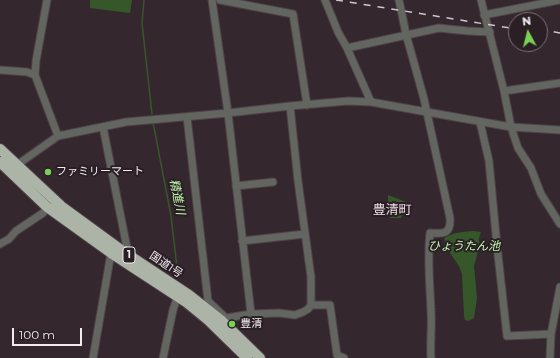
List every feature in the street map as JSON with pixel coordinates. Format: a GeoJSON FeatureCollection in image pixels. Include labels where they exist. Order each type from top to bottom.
{"type":"FeatureCollection","features":[{"type":"Feature","properties":{"kind":"highway","name":"国道1号"},"geometry":{"type":"LineString","coordinates":[[0,149],[12,168],[47,207],[111,253],[177,298],[186,302],[208,320],[247,358]]}},
{"type":"Feature","properties":{"kind":"highway","name":"国道1号"},"geometry":{"type":"LineString","coordinates":[[0,162],[12,168],[60,206],[124,252],[224,320],[260,358]]}},
{"type":"Feature","properties":{"kind":"street"},"geometry":{"type":"LineString","coordinates":[[47,0],[36,60],[35,75],[58,136]]}},
{"type":"Feature","properties":{"kind":"street"},"geometry":{"type":"LineString","coordinates":[[212,0],[228,113],[250,314]]}},
{"type":"Feature","properties":{"kind":"street"},"geometry":{"type":"LineString","coordinates":[[220,0],[293,14],[307,105]]}},
{"type":"Feature","properties":{"kind":"street"},"geometry":{"type":"LineString","coordinates":[[324,0],[371,102]]}},
{"type":"Feature","properties":{"kind":"street"},"geometry":{"type":"LineString","coordinates":[[399,0],[406,34],[424,99],[450,218],[450,226],[447,231],[442,234],[430,233],[429,270],[431,358]]}},
{"type":"Feature","properties":{"kind":"street"},"geometry":{"type":"LineString","coordinates":[[481,0],[504,91],[511,127],[518,148],[530,168],[541,194],[560,224]]}},
{"type":"Feature","properties":{"kind":"street"},"geometry":{"type":"LineString","coordinates":[[484,15],[560,0]]}},
{"type":"Feature","properties":{"kind":"street"},"geometry":{"type":"LineString","coordinates":[[347,48],[439,28],[490,32]]}},
{"type":"Feature","properties":{"kind":"street"},"geometry":{"type":"LineString","coordinates":[[0,70],[27,72],[35,75]]}},
{"type":"Feature","properties":{"kind":"street"},"geometry":{"type":"LineString","coordinates":[[504,91],[560,83]]}},
{"type":"Feature","properties":{"kind":"street"},"geometry":{"type":"LineString","coordinates":[[12,168],[58,136],[126,122],[348,101],[371,102],[511,127],[560,130]]}},
{"type":"Feature","properties":{"kind":"street"},"geometry":{"type":"LineString","coordinates":[[187,117],[208,301],[224,320],[250,314],[279,313],[295,315],[308,309],[311,304],[311,277],[298,181],[290,106]]}},
{"type":"Feature","properties":{"kind":"street"},"geometry":{"type":"LineString","coordinates":[[480,122],[489,161],[507,336],[551,334]]}},
{"type":"Feature","properties":{"kind":"street"},"geometry":{"type":"LineString","coordinates":[[104,127],[127,248],[124,252]]}},
{"type":"Feature","properties":{"kind":"street"},"geometry":{"type":"LineString","coordinates":[[236,186],[273,182]]}},
{"type":"Feature","properties":{"kind":"street"},"geometry":{"type":"LineString","coordinates":[[0,244],[43,213],[47,207]]}},
{"type":"Feature","properties":{"kind":"street"},"geometry":{"type":"LineString","coordinates":[[242,241],[305,234]]}},
{"type":"Feature","properties":{"kind":"street"},"geometry":{"type":"LineString","coordinates":[[93,358],[111,253]]}},
{"type":"Feature","properties":{"kind":"street"},"geometry":{"type":"LineString","coordinates":[[550,358],[551,334],[560,287]]}},
{"type":"Feature","properties":{"kind":"street"},"geometry":{"type":"LineString","coordinates":[[163,358],[177,298]]}},
{"type":"Feature","properties":{"kind":"street"},"geometry":{"type":"LineString","coordinates":[[311,304],[330,306],[337,355],[344,358]]}},
{"type":"Feature","properties":{"kind":"water"},"geometry":{"type":"Polygon","coordinates":[[[90,0],[132,0],[130,13],[90,8],[90,0]]]}},
{"type":"Feature","properties":{"kind":"water"},"geometry":{"type":"Polygon","coordinates":[[[388,195],[406,202],[401,218],[390,218],[388,195]]]}},
{"type":"Feature","properties":{"kind":"water","name":"ひょうたん池"},"geometry":{"type":"Polygon","coordinates":[[[474,231],[481,232],[479,238],[479,248],[474,266],[477,298],[474,318],[468,321],[465,320],[464,316],[462,274],[459,266],[446,247],[444,238],[458,233],[474,231]]]}},
{"type":"Feature","properties":{"kind":"waterway","name":"精進川"},"geometry":{"type":"LineString","coordinates":[[144,0],[142,23],[152,114]]}},
{"type":"Feature","properties":{"kind":"waterway","name":"精進川"},"geometry":{"type":"LineString","coordinates":[[153,122],[171,216],[178,276]]}},
{"type":"Feature","properties":{"kind":"railway"},"geometry":{"type":"LineString","coordinates":[[336,0],[508,28]]}},
{"type":"Feature","properties":{"kind":"railway"},"geometry":{"type":"LineString","coordinates":[[548,31],[560,33]]}},
{"type":"Feature","properties":{"kind":"place","name":"ファミリーマート"},"geometry":{"type":"Point","coordinates":[48,172]}},
{"type":"Feature","properties":{"kind":"place","name":"豊清"},"geometry":{"type":"Point","coordinates":[232,324]}},
{"type":"Feature","properties":{"kind":"district","name":"豊清町"},"geometry":{"type":"Point","coordinates":[392,210]}}]}
